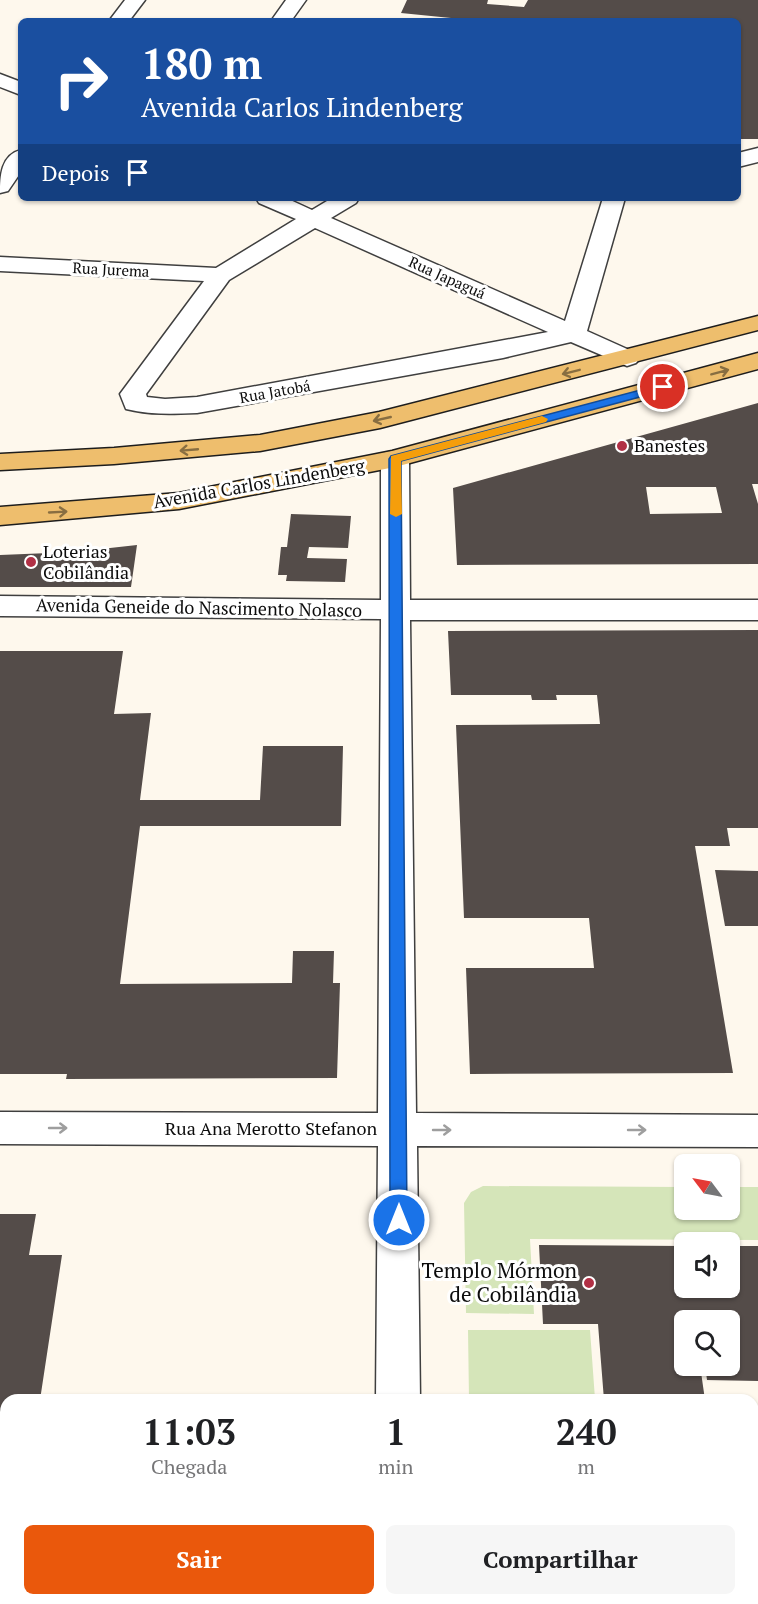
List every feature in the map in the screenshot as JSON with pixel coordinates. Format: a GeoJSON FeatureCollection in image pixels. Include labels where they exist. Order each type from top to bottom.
{"type":"FeatureCollection","features":[{"type":"Feature","properties":{"kind":"main road"},"geometry":{"type":"LineString","coordinates":[[0,462],[114,456],[260,443],[380,420],[758,323]]}},
{"type":"Feature","properties":{"kind":"main road","name":"Avenida Carlos Lindenberg"},"geometry":{"type":"LineString","coordinates":[[0,516],[179,501],[395,459],[758,361]]}},
{"type":"Feature","properties":{"kind":"street"},"geometry":{"type":"LineString","coordinates":[[121,18],[135,0]]}},
{"type":"Feature","properties":{"kind":"street"},"geometry":{"type":"LineString","coordinates":[[283,18],[296,0]]}},
{"type":"Feature","properties":{"kind":"street"},"geometry":{"type":"LineString","coordinates":[[0,80],[18,88]]}},
{"type":"Feature","properties":{"kind":"street"},"geometry":{"type":"LineString","coordinates":[[741,159],[758,155]]}},
{"type":"Feature","properties":{"kind":"street"},"geometry":{"type":"LineString","coordinates":[[0,186],[18,161]]}},
{"type":"Feature","properties":{"kind":"street","name":"Rua Japaguá"},"geometry":{"type":"LineString","coordinates":[[274,201],[627,358]]}},
{"type":"Feature","properties":{"kind":"street","name":"Rua Jatobá"},"geometry":{"type":"LineString","coordinates":[[343,201],[221,275],[133,394],[135,403],[165,407],[197,405],[503,350],[574,334]]}},
{"type":"Feature","properties":{"kind":"street"},"geometry":{"type":"LineString","coordinates":[[574,334],[613,201]]}},
{"type":"Feature","properties":{"kind":"street","name":"Rua Jurema"},"geometry":{"type":"LineString","coordinates":[[0,264],[221,275]]}},
{"type":"Feature","properties":{"kind":"street"},"geometry":{"type":"LineString","coordinates":[[395,459],[399,1129],[398,1394]]}},
{"type":"Feature","properties":{"kind":"street","name":"Avenida Geneide do Nascimento Nolasco"},"geometry":{"type":"LineString","coordinates":[[0,606],[397,610],[758,610]]}},
{"type":"Feature","properties":{"kind":"street","name":"Rua Ana Merotto Stefanon"},"geometry":{"type":"LineString","coordinates":[[0,1128],[758,1131]]}},
{"type":"Feature","properties":{"kind":"green space"},"geometry":{"type":"Polygon","coordinates":[[[483,1186],[674,1187],[674,1220],[740,1220],[740,1187],[758,1187],[758,1240],[740,1240],[740,1232],[674,1232],[674,1240],[530,1239],[534,1314],[466,1313],[464,1203],[471,1192],[483,1186]]]}},
{"type":"Feature","properties":{"kind":"green space"},"geometry":{"type":"Polygon","coordinates":[[[468,1330],[590,1330],[595,1394],[469,1394],[468,1330]]]}},
{"type":"Feature","properties":{"kind":"building"},"geometry":{"type":"Polygon","coordinates":[[[407,0],[488,0],[487,4],[524,7],[528,0],[758,0],[758,139],[741,139],[741,18],[451,18],[401,13],[407,0]]]}},
{"type":"Feature","properties":{"kind":"building"},"geometry":{"type":"Polygon","coordinates":[[[758,403],[758,484],[752,484],[758,504],[758,564],[457,565],[453,488],[758,403]],[[646,487],[650,514],[722,513],[716,487],[646,487]]]}},
{"type":"Feature","properties":{"kind":"building"},"geometry":{"type":"Polygon","coordinates":[[[291,514],[351,516],[348,548],[309,547],[307,558],[347,559],[345,582],[286,581],[287,575],[278,575],[281,547],[287,547],[291,514]]]}},
{"type":"Feature","properties":{"kind":"building"},"geometry":{"type":"Polygon","coordinates":[[[137,545],[131,587],[0,587],[0,555],[74,552],[137,545]]]}},
{"type":"Feature","properties":{"kind":"building"},"geometry":{"type":"Polygon","coordinates":[[[758,630],[758,828],[727,828],[730,846],[695,846],[733,1073],[470,1074],[466,968],[594,968],[589,918],[464,918],[456,725],[600,724],[597,695],[556,695],[557,700],[532,700],[531,695],[451,695],[448,631],[758,630]]]}},
{"type":"Feature","properties":{"kind":"building"},"geometry":{"type":"Polygon","coordinates":[[[0,651],[123,651],[114,714],[151,713],[140,800],[260,800],[263,746],[343,746],[341,826],[140,826],[120,984],[292,983],[293,951],[334,951],[333,983],[340,983],[337,1078],[66,1079],[67,1074],[0,1074],[0,651]]]}},
{"type":"Feature","properties":{"kind":"building"},"geometry":{"type":"Polygon","coordinates":[[[715,870],[758,871],[758,926],[725,926],[715,870]]]}},
{"type":"Feature","properties":{"kind":"building"},"geometry":{"type":"Polygon","coordinates":[[[0,1214],[36,1214],[29,1255],[62,1255],[41,1394],[0,1394],[0,1214]]]}},
{"type":"Feature","properties":{"kind":"building"},"geometry":{"type":"Polygon","coordinates":[[[539,1245],[674,1246],[674,1298],[740,1298],[740,1246],[758,1246],[758,1381],[707,1380],[706,1376],[740,1376],[740,1310],[674,1310],[674,1376],[702,1376],[704,1394],[604,1394],[598,1324],[543,1324],[539,1245]]]}},
{"type":"Feature","properties":{"kind":"slow traffic"},"geometry":{"type":"LineString","coordinates":[[396,514],[395,459],[542,419]]}},
{"type":"Feature","properties":{"kind":"place","name":"Banestes"},"geometry":{"type":"Point","coordinates":[622,446]}},
{"type":"Feature","properties":{"kind":"place","name":"Loterias Cobilândia"},"geometry":{"type":"Point","coordinates":[31,562]}},
{"type":"Feature","properties":{"kind":"place","name":"Templo Mórmon de Cobilândia"},"geometry":{"type":"Point","coordinates":[589,1283]}},
{"type":"Feature","properties":{"kind":"route"},"geometry":{"type":"LineString","coordinates":[[399,1220],[395,459],[663,387]]}}]}
